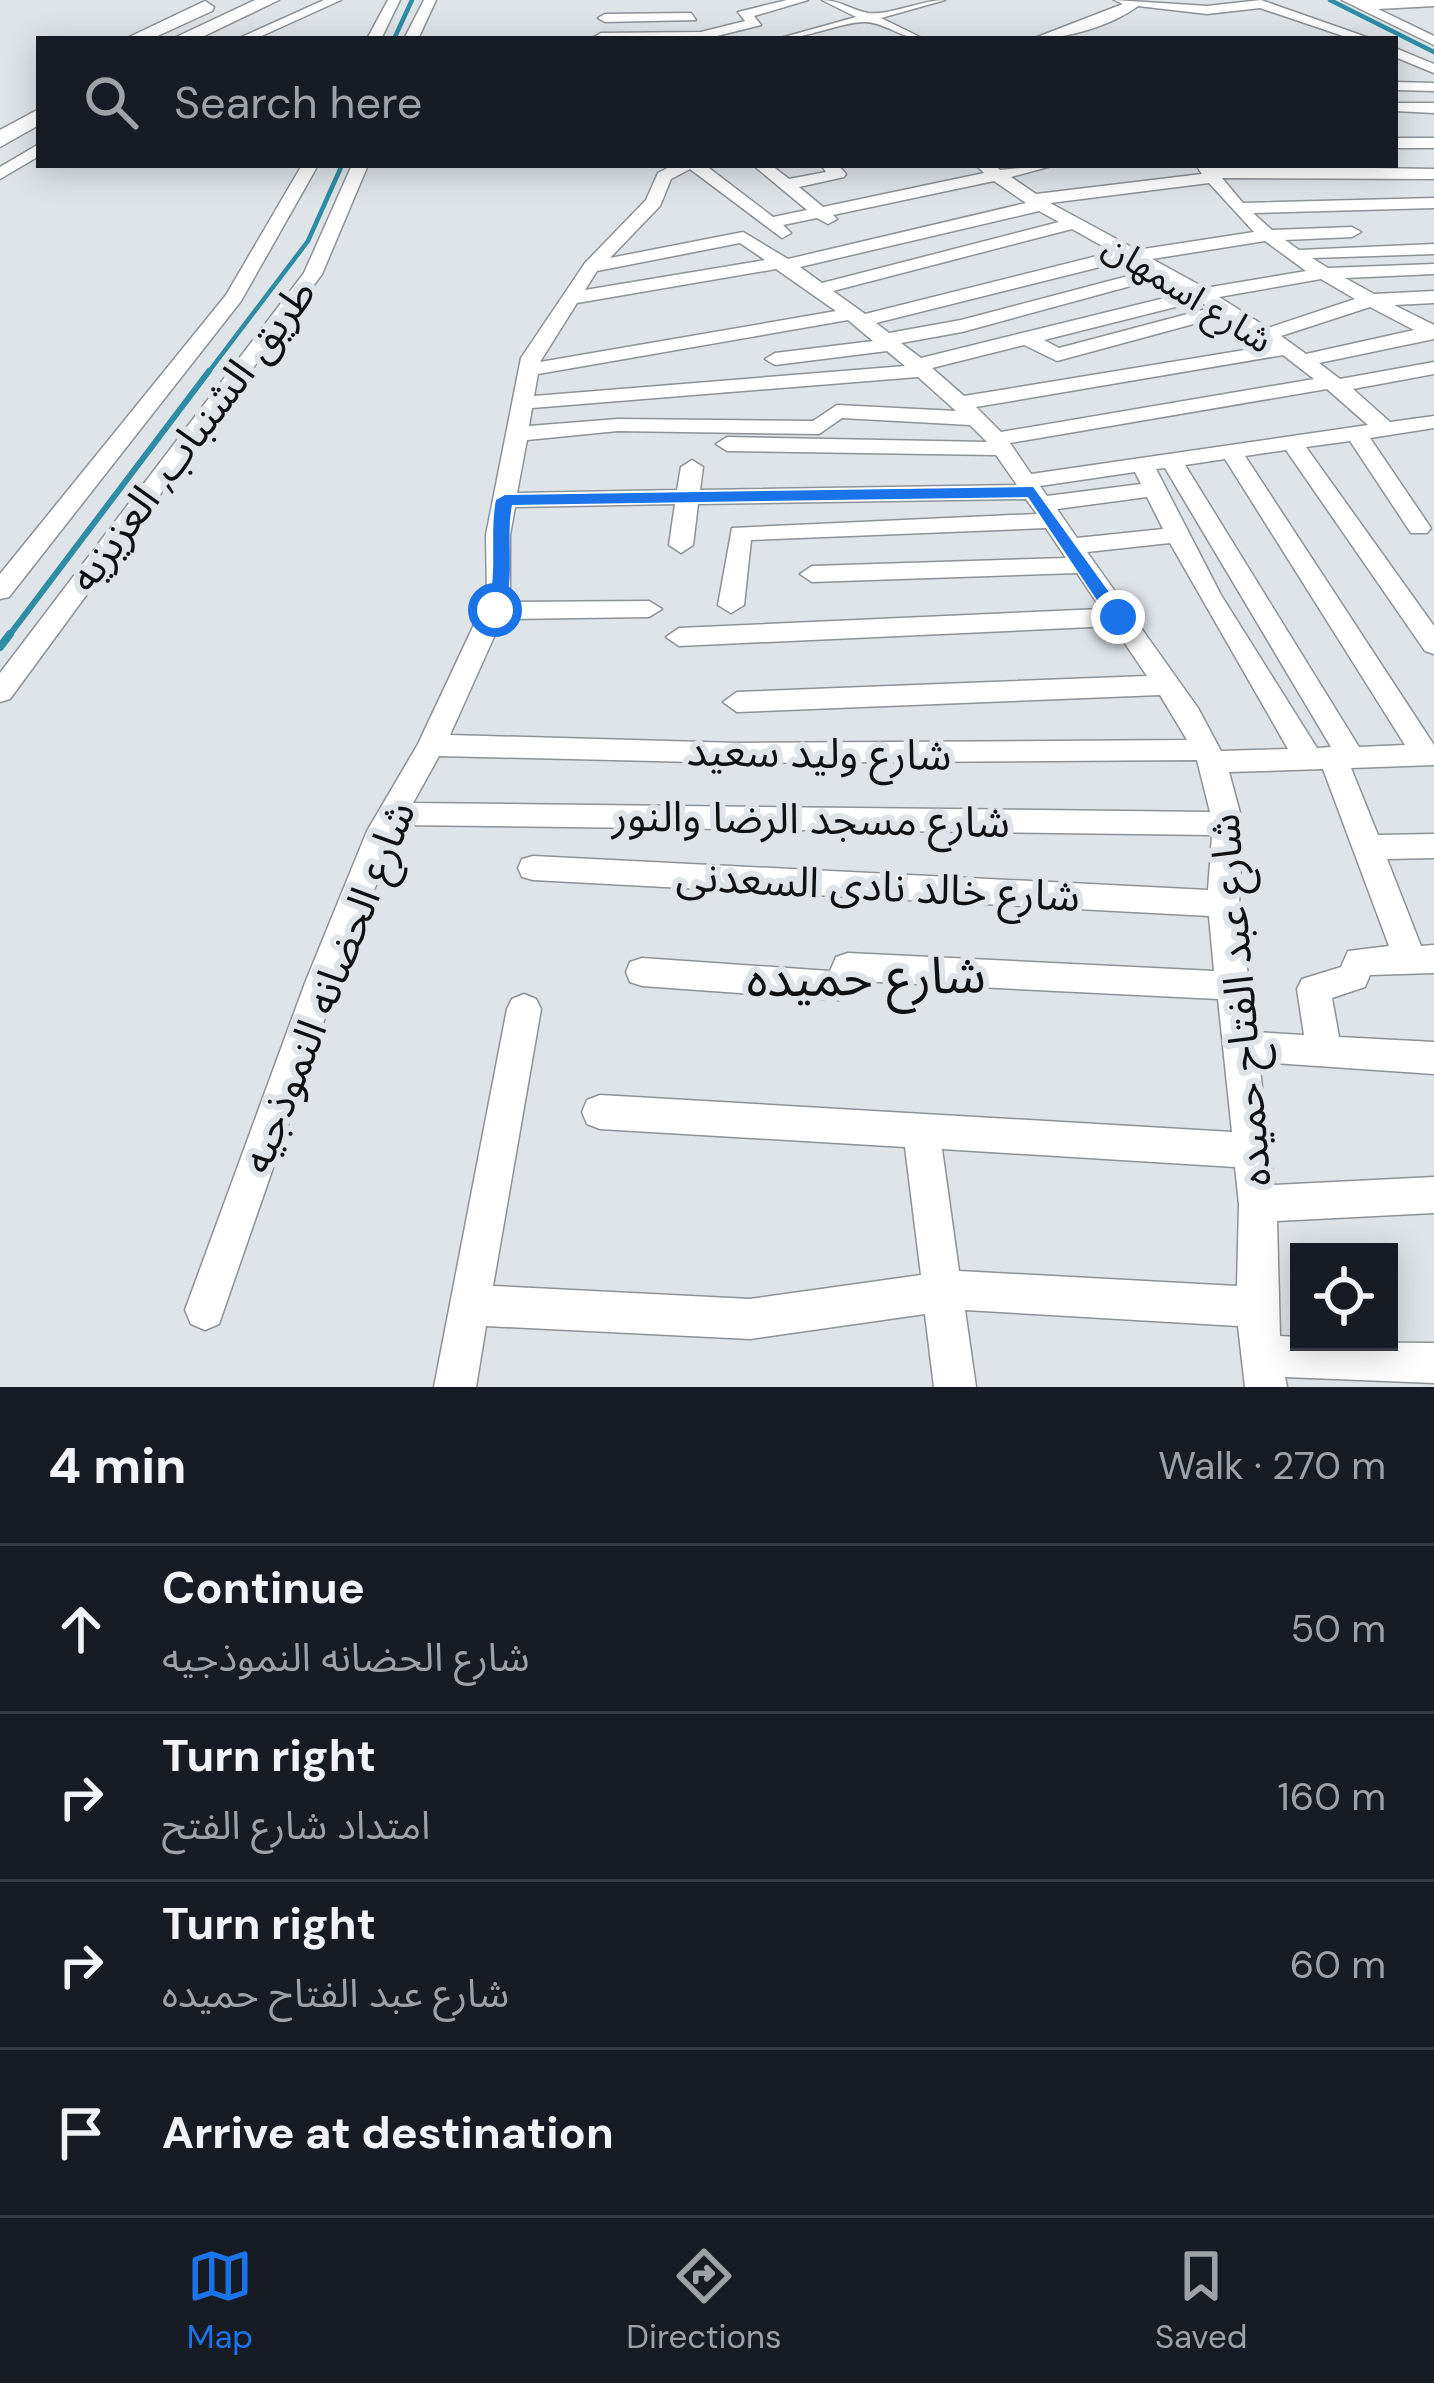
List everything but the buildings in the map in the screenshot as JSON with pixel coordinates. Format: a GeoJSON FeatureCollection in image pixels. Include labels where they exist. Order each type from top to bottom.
{"type":"FeatureCollection","features":[{"type":"Feature","properties":{"kind":"highway"},"geometry":{"type":"LineString","coordinates":[[142,36],[221,0]]}},
{"type":"Feature","properties":{"kind":"highway"},"geometry":{"type":"LineString","coordinates":[[189,36],[270,0]]}},
{"type":"Feature","properties":{"kind":"highway"},"geometry":{"type":"LineString","coordinates":[[0,140],[25,105]]}},
{"type":"Feature","properties":{"kind":"street"},"geometry":{"type":"LineString","coordinates":[[251,36],[335,0]]}},
{"type":"Feature","properties":{"kind":"street"},"geometry":{"type":"LineString","coordinates":[[376,36],[394,0]]}},
{"type":"Feature","properties":{"kind":"street"},"geometry":{"type":"LineString","coordinates":[[412,36],[430,0]]}},
{"type":"Feature","properties":{"kind":"street"},"geometry":{"type":"LineString","coordinates":[[828,0],[907,36]]}},
{"type":"Feature","properties":{"kind":"street"},"geometry":{"type":"LineString","coordinates":[[844,32],[866,18],[939,0]]}},
{"type":"Feature","properties":{"kind":"street"},"geometry":{"type":"LineString","coordinates":[[1120,0],[1213,10],[1261,4],[1356,36]]}},
{"type":"Feature","properties":{"kind":"street"},"geometry":{"type":"LineString","coordinates":[[1049,36],[1120,13],[1136,1]]}},
{"type":"Feature","properties":{"kind":"street"},"geometry":{"type":"LineString","coordinates":[[783,36],[743,15],[796,2],[844,32]]}},
{"type":"Feature","properties":{"kind":"street"},"geometry":{"type":"LineString","coordinates":[[1354,3],[1434,2]]}},
{"type":"Feature","properties":{"kind":"street"},"geometry":{"type":"LineString","coordinates":[[1354,3],[1430,37]]}},
{"type":"Feature","properties":{"kind":"street"},"geometry":{"type":"LineString","coordinates":[[606,10],[689,8],[702,36]]}},
{"type":"Feature","properties":{"kind":"street"},"geometry":{"type":"LineString","coordinates":[[711,36],[816,13]]}},
{"type":"Feature","properties":{"kind":"street"},"geometry":{"type":"LineString","coordinates":[[1392,21],[1434,19]]}},
{"type":"Feature","properties":{"kind":"street"},"geometry":{"type":"LineString","coordinates":[[1080,27],[1097,36]]}},
{"type":"Feature","properties":{"kind":"street"},"geometry":{"type":"LineString","coordinates":[[795,36],[889,28]]}},
{"type":"Feature","properties":{"kind":"street"},"geometry":{"type":"LineString","coordinates":[[811,32],[820,36]]}},
{"type":"Feature","properties":{"kind":"street"},"geometry":{"type":"LineString","coordinates":[[1398,53],[1434,69]]}},
{"type":"Feature","properties":{"kind":"street"},"geometry":{"type":"LineString","coordinates":[[1398,86],[1434,87]]}},
{"type":"Feature","properties":{"kind":"street"},"geometry":{"type":"LineString","coordinates":[[1398,107],[1434,108]]}},
{"type":"Feature","properties":{"kind":"street"},"geometry":{"type":"LineString","coordinates":[[1418,124],[1434,140]]}},
{"type":"Feature","properties":{"kind":"street"},"geometry":{"type":"LineString","coordinates":[[1398,143],[1434,140]]}},
{"type":"Feature","properties":{"kind":"street"},"geometry":{"type":"LineString","coordinates":[[3,170],[36,151]]}},
{"type":"Feature","properties":{"kind":"street","name":"طريق الشنباب, العزيزيه"},"geometry":{"type":"LineString","coordinates":[[0,591],[234,297],[308,168]]}},
{"type":"Feature","properties":{"kind":"street","name":"طريق الشنباب, العزيزيه"},"geometry":{"type":"LineString","coordinates":[[0,692],[313,274],[359,168]]}},
{"type":"Feature","properties":{"kind":"street"},"geometry":{"type":"LineString","coordinates":[[786,184],[838,174],[832,168]]}},
{"type":"Feature","properties":{"kind":"street"},"geometry":{"type":"LineString","coordinates":[[591,267],[762,234],[820,212],[1031,168]]}},
{"type":"Feature","properties":{"kind":"street","name":"شارع الحضانه النموذجيه"},"geometry":{"type":"LineString","coordinates":[[205,1310],[320,983],[382,831],[431,745],[500,597],[498,535],[531,361],[591,267],[653,202],[667,169]]}},
{"type":"Feature","properties":{"kind":"street"},"geometry":{"type":"LineString","coordinates":[[749,170],[786,184],[836,225]]}},
{"type":"Feature","properties":{"kind":"street","name":"شارع عبد الفتاح حميده"},"geometry":{"type":"LineString","coordinates":[[749,170],[762,234],[838,307],[919,369],[984,428],[1038,499],[1209,756],[1228,824],[1223,904],[1258,1204],[1256,1307],[1264,1371]]}},
{"type":"Feature","properties":{"kind":"street"},"geometry":{"type":"LineString","coordinates":[[1208,172],[1239,208],[1318,274],[1431,331]]}},
{"type":"Feature","properties":{"kind":"street"},"geometry":{"type":"LineString","coordinates":[[568,299],[1036,202],[1208,172],[1434,174]]}},
{"type":"Feature","properties":{"kind":"street"},"geometry":{"type":"LineString","coordinates":[[783,255],[836,225],[996,174]]}},
{"type":"Feature","properties":{"kind":"street","name":"شارع اسمهان"},"geometry":{"type":"LineString","coordinates":[[996,174],[1072,224],[1132,254],[1223,310],[1333,384],[1385,430]]}},
{"type":"Feature","properties":{"kind":"street"},"geometry":{"type":"LineString","coordinates":[[1239,208],[1434,203]]}},
{"type":"Feature","properties":{"kind":"street"},"geometry":{"type":"LineString","coordinates":[[531,361],[1132,254],[1434,218]]}},
{"type":"Feature","properties":{"kind":"street"},"geometry":{"type":"LineString","coordinates":[[838,307],[1072,224]]}},
{"type":"Feature","properties":{"kind":"street"},"geometry":{"type":"LineString","coordinates":[[1388,233],[1404,250]]}},
{"type":"Feature","properties":{"kind":"street"},"geometry":{"type":"LineString","coordinates":[[1293,253],[1434,249]]}},
{"type":"Feature","properties":{"kind":"street"},"geometry":{"type":"LineString","coordinates":[[520,403],[919,369],[1200,295],[1318,274],[1434,269]]}},
{"type":"Feature","properties":{"kind":"street"},"geometry":{"type":"LineString","coordinates":[[775,358],[962,326],[1163,272]]}},
{"type":"Feature","properties":{"kind":"street"},"geometry":{"type":"LineString","coordinates":[[1281,349],[1372,300],[1434,297]]}},
{"type":"Feature","properties":{"kind":"street"},"geometry":{"type":"LineString","coordinates":[[1031,341],[1053,356],[1129,340],[1223,310]]}},
{"type":"Feature","properties":{"kind":"street"},"geometry":{"type":"LineString","coordinates":[[1101,322],[1129,340]]}},
{"type":"Feature","properties":{"kind":"street"},"geometry":{"type":"LineString","coordinates":[[727,444],[773,424],[826,427],[831,412],[836,411],[984,428],[1281,349],[1431,331]]}},
{"type":"Feature","properties":{"kind":"street"},"geometry":{"type":"LineString","coordinates":[[516,434],[617,425],[984,428],[1434,368]]}},
{"type":"Feature","properties":{"kind":"street"},"geometry":{"type":"LineString","coordinates":[[731,605],[740,533],[1038,499],[1149,479],[1173,463],[1434,422]]}},
{"type":"Feature","properties":{"kind":"street"},"geometry":{"type":"LineString","coordinates":[[1358,434],[1419,528]]}},
{"type":"Feature","properties":{"kind":"street"},"geometry":{"type":"LineString","coordinates":[[1293,444],[1434,645]]}},
{"type":"Feature","properties":{"kind":"street"},"geometry":{"type":"LineString","coordinates":[[1232,453],[1430,755]]}},
{"type":"Feature","properties":{"kind":"street"},"geometry":{"type":"LineString","coordinates":[[1173,463],[1331,757],[1367,847],[1422,959],[1360,961],[1353,977],[1319,984],[1314,989],[1324,1051]]}},
{"type":"Feature","properties":{"kind":"street"},"geometry":{"type":"LineString","coordinates":[[681,545],[692,466]]}},
{"type":"Feature","properties":{"kind":"street"},"geometry":{"type":"LineString","coordinates":[[1149,479],[1177,535],[1331,757]]}},
{"type":"Feature","properties":{"kind":"street"},"geometry":{"type":"LineString","coordinates":[[505,500],[1038,499]]}},
{"type":"Feature","properties":{"kind":"street"},"geometry":{"type":"LineString","coordinates":[[812,574],[1076,556],[1177,535]]}},
{"type":"Feature","properties":{"kind":"street"},"geometry":{"type":"LineString","coordinates":[[495,610],[649,609]]}},
{"type":"Feature","properties":{"kind":"street"},"geometry":{"type":"LineString","coordinates":[[679,637],[1118,617]]}},
{"type":"Feature","properties":{"kind":"street"},"geometry":{"type":"LineString","coordinates":[[737,702],[1165,685]]}},
{"type":"Feature","properties":{"kind":"street","name":"شارع وليد سعيد"},"geometry":{"type":"LineString","coordinates":[[431,745],[762,753],[1430,755]]}},
{"type":"Feature","properties":{"kind":"street","name":"شارع مسجد الرضا والنور"},"geometry":{"type":"LineString","coordinates":[[394,814],[1228,824]]}},
{"type":"Feature","properties":{"kind":"street"},"geometry":{"type":"LineString","coordinates":[[1367,847],[1434,846]]}},
{"type":"Feature","properties":{"kind":"street","name":"شارع خالد نادى السعدنى"},"geometry":{"type":"LineString","coordinates":[[533,868],[1223,904]]}},
{"type":"Feature","properties":{"kind":"street","name":"شارع حميده"},"geometry":{"type":"LineString","coordinates":[[642,972],[839,986],[848,967],[1233,986]]}},
{"type":"Feature","properties":{"kind":"street"},"geometry":{"type":"LineString","coordinates":[[454,1387],[524,1010]]}},
{"type":"Feature","properties":{"kind":"street"},"geometry":{"type":"LineString","coordinates":[[1241,1046],[1434,1058]]}},
{"type":"Feature","properties":{"kind":"street"},"geometry":{"type":"LineString","coordinates":[[600,1112],[1252,1151]]}},
{"type":"Feature","properties":{"kind":"street"},"geometry":{"type":"LineString","coordinates":[[921,1131],[955,1387]]}},
{"type":"Feature","properties":{"kind":"street"},"geometry":{"type":"LineString","coordinates":[[1258,1204],[1434,1195]]}},
{"type":"Feature","properties":{"kind":"street"},"geometry":{"type":"LineString","coordinates":[[469,1305],[750,1319],[942,1290],[1256,1307]]}},
{"type":"Feature","properties":{"kind":"street"},"geometry":{"type":"LineString","coordinates":[[1264,1371],[1434,1363]]}},
{"type":"Feature","properties":{"kind":"waterway"},"geometry":{"type":"LineString","coordinates":[[395,36],[412,0]]}},
{"type":"Feature","properties":{"kind":"waterway"},"geometry":{"type":"LineString","coordinates":[[1330,0],[1434,52]]}},
{"type":"Feature","properties":{"kind":"waterway"},"geometry":{"type":"LineString","coordinates":[[207,374],[308,241],[341,168]]}},
{"type":"Feature","properties":{"kind":"waterway"},"geometry":{"type":"LineString","coordinates":[[8,637],[209,371]]}},
{"type":"Feature","properties":{"kind":"waterway"},"geometry":{"type":"LineString","coordinates":[[0,647],[10,634]]}},
{"type":"Feature","properties":{"kind":"route"},"geometry":{"type":"LineString","coordinates":[[495,610],[500,597],[498,535],[505,500],[1033,492],[1118,617]]}}]}
